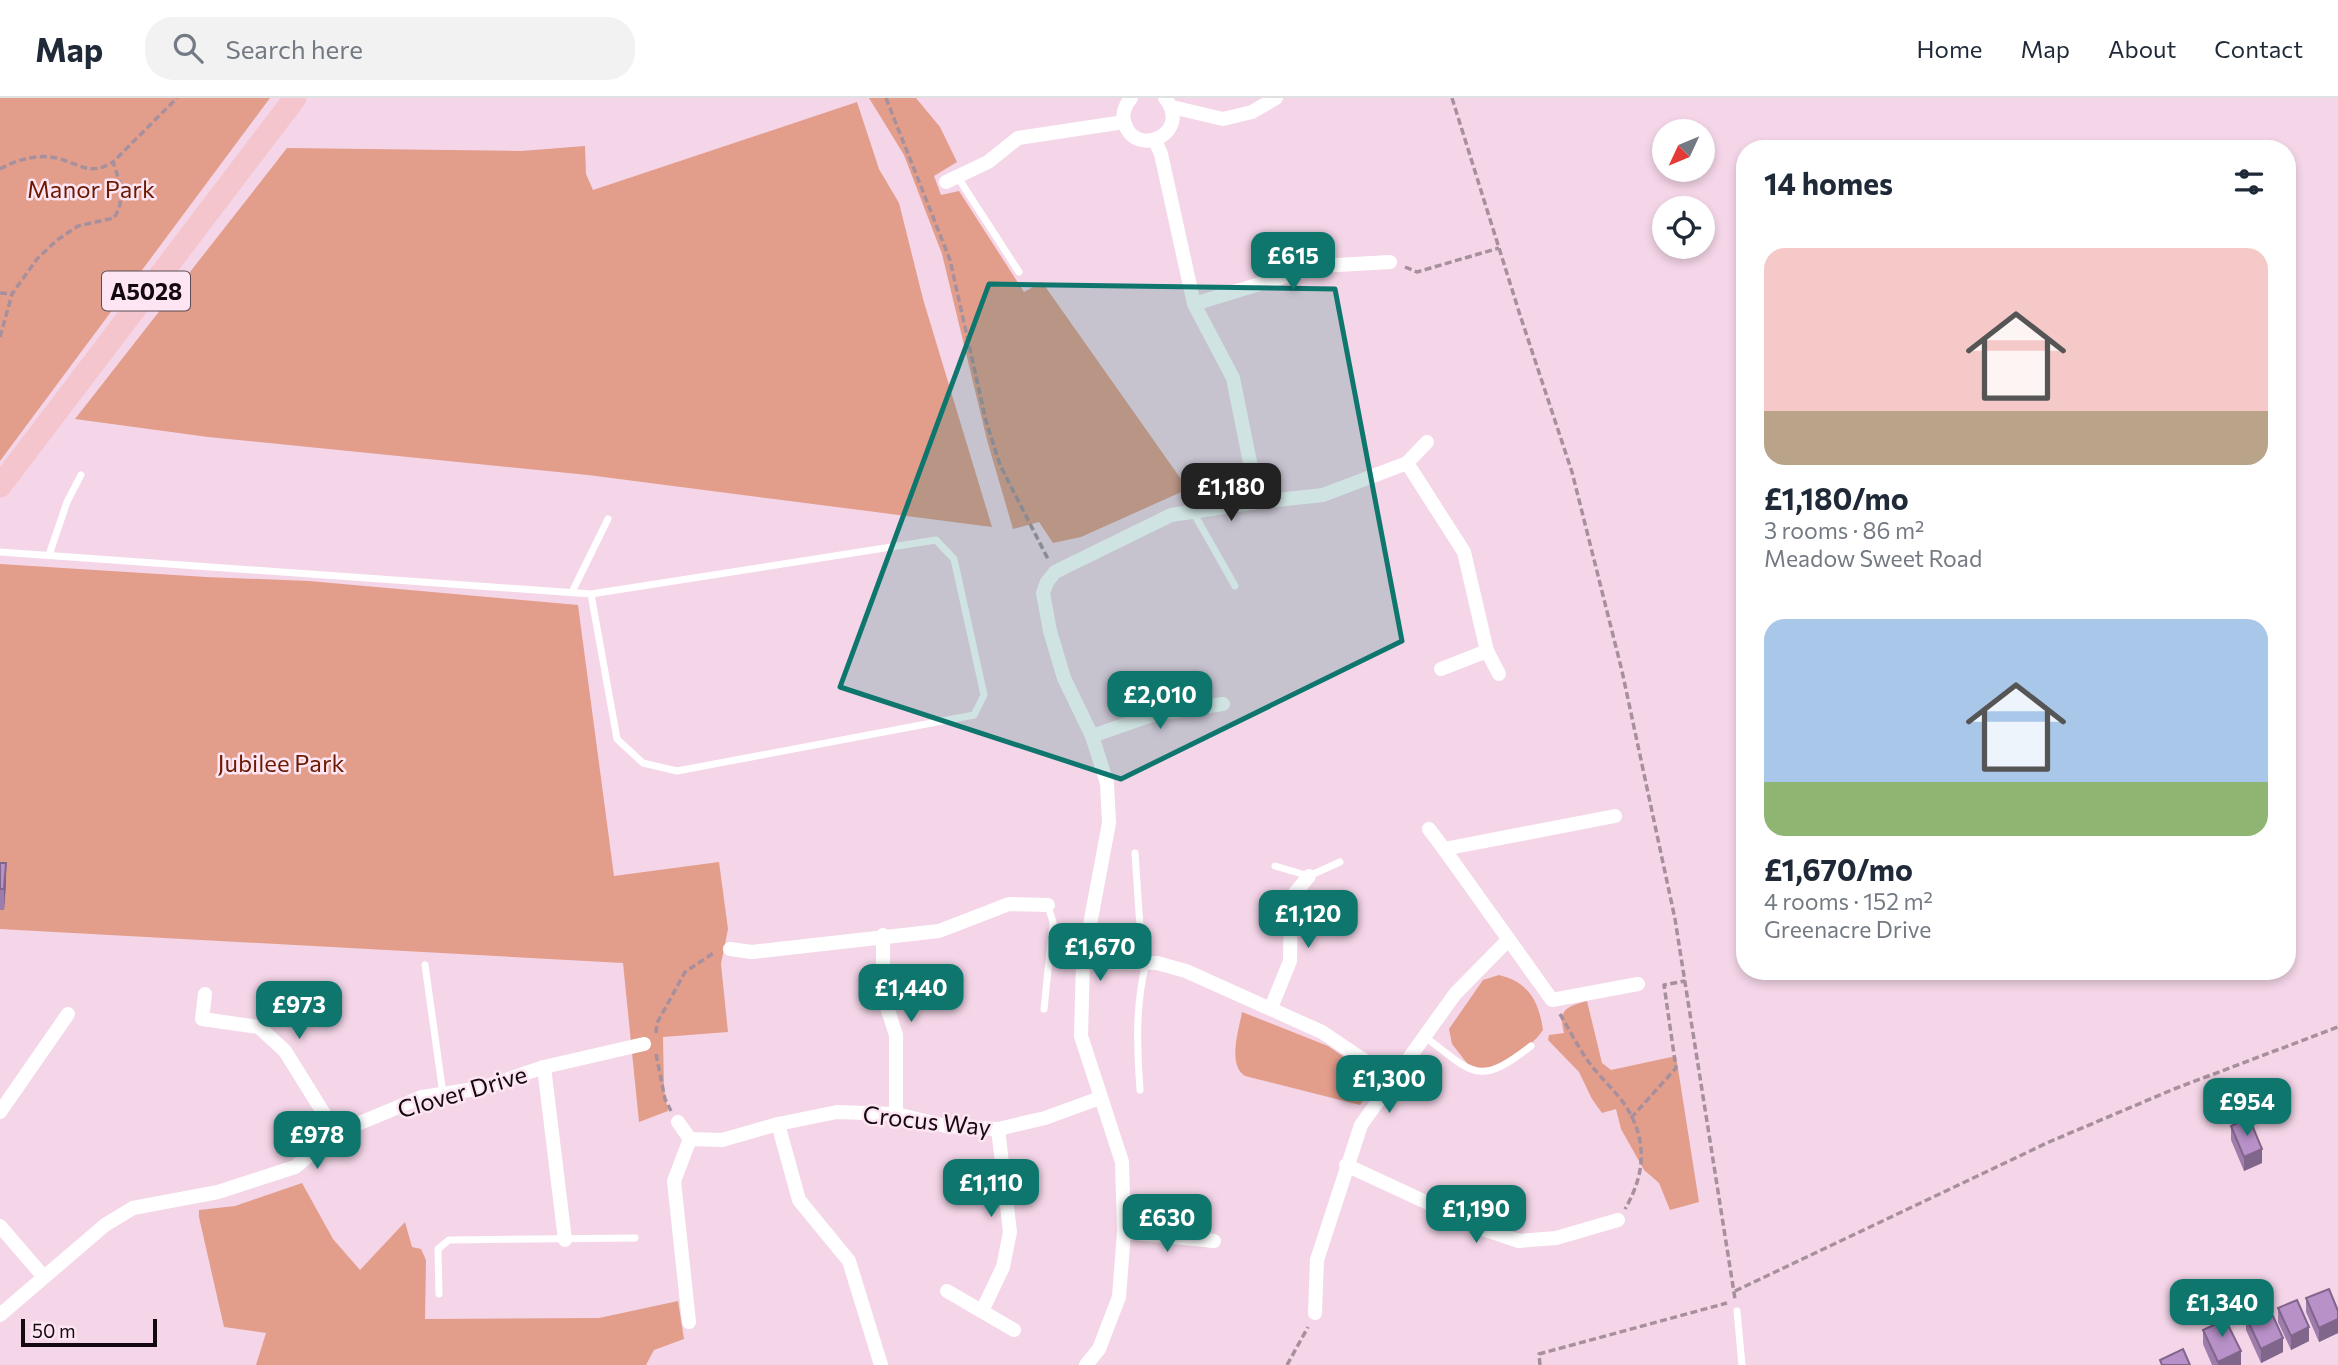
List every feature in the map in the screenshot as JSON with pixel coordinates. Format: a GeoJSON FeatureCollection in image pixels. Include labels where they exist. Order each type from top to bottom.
{"type":"FeatureCollection","features":[{"type":"Feature","properties":{"kind":"main road","name":"A5028"},"geometry":{"type":"LineString","coordinates":[[0,486],[295,98]]}},
{"type":"Feature","properties":{"kind":"street"},"geometry":{"type":"LineString","coordinates":[[1131,98],[1123,113],[1124,122],[1131,134],[1138,139],[1155,140],[1168,132],[1172,125],[1169,103],[1223,119],[1252,112],[1276,98]]}},
{"type":"Feature","properties":{"kind":"street"},"geometry":{"type":"LineString","coordinates":[[951,179],[988,162],[1018,138],[1124,122]]}},
{"type":"Feature","properties":{"kind":"street"},"geometry":{"type":"LineString","coordinates":[[1155,140],[1161,154],[1194,304],[1233,378],[1258,502]]}},
{"type":"Feature","properties":{"kind":"street"},"geometry":{"type":"LineString","coordinates":[[1194,304],[1320,266],[1390,262]]}},
{"type":"Feature","properties":{"kind":"street"},"geometry":{"type":"LineString","coordinates":[[1086,1365],[1099,1349],[1119,1297],[1124,1232],[1122,1162],[1082,1036],[1083,962],[1109,823],[1107,783],[1092,736],[1064,678],[1043,593],[1051,577],[1171,514],[1324,495],[1407,463],[1427,442]]}},
{"type":"Feature","properties":{"kind":"street"},"geometry":{"type":"LineString","coordinates":[[1407,463],[1464,552],[1487,651],[1499,674]]}},
{"type":"Feature","properties":{"kind":"street"},"geometry":{"type":"LineString","coordinates":[[1441,669],[1487,651]]}},
{"type":"Feature","properties":{"kind":"street"},"geometry":{"type":"LineString","coordinates":[[1092,736],[1155,714],[1223,704]]}},
{"type":"Feature","properties":{"kind":"street"},"geometry":{"type":"LineString","coordinates":[[1444,849],[1615,816]]}},
{"type":"Feature","properties":{"kind":"street"},"geometry":{"type":"LineString","coordinates":[[1429,829],[1552,1000],[1638,984]]}},
{"type":"Feature","properties":{"kind":"street"},"geometry":{"type":"LineString","coordinates":[[1271,1008],[1290,961],[1291,898],[1309,876]]}},
{"type":"Feature","properties":{"kind":"street"},"geometry":{"type":"LineString","coordinates":[[730,949],[751,952],[883,935],[939,931],[1009,904],[1048,905]]}},
{"type":"Feature","properties":{"kind":"street"},"geometry":{"type":"LineString","coordinates":[[883,935],[883,995],[896,1035],[897,1114]]}},
{"type":"Feature","properties":{"kind":"street"},"geometry":{"type":"LineString","coordinates":[[1315,1313],[1317,1260],[1361,1125],[1455,993],[1507,940]]}},
{"type":"Feature","properties":{"kind":"street"},"geometry":{"type":"LineString","coordinates":[[1083,962],[1157,963],[1186,971],[1322,1032],[1392,1079]]}},
{"type":"Feature","properties":{"kind":"street"},"geometry":{"type":"LineString","coordinates":[[205,994],[202,1019],[259,1027],[285,1051],[336,1133]]}},
{"type":"Feature","properties":{"kind":"street"},"geometry":{"type":"LineString","coordinates":[[0,1112],[68,1013]]}},
{"type":"Feature","properties":{"kind":"street","name":"Clover Drive"},"geometry":{"type":"LineString","coordinates":[[0,1314],[105,1225],[133,1208],[218,1192],[295,1167],[336,1133],[422,1097],[482,1088],[544,1067],[644,1044]]}},
{"type":"Feature","properties":{"kind":"street"},"geometry":{"type":"LineString","coordinates":[[544,1067],[565,1240]]}},
{"type":"Feature","properties":{"kind":"street","name":"Crocus Way"},"geometry":{"type":"LineString","coordinates":[[690,1139],[722,1140],[837,1111],[897,1114],[946,1126],[998,1129],[1045,1118],[1100,1098]]}},
{"type":"Feature","properties":{"kind":"street"},"geometry":{"type":"LineString","coordinates":[[678,1122],[690,1139],[674,1181],[689,1322]]}},
{"type":"Feature","properties":{"kind":"street"},"geometry":{"type":"LineString","coordinates":[[778,1124],[799,1200],[849,1261],[881,1365]]}},
{"type":"Feature","properties":{"kind":"street"},"geometry":{"type":"LineString","coordinates":[[982,1311],[1003,1266],[1010,1232],[998,1129]]}},
{"type":"Feature","properties":{"kind":"street"},"geometry":{"type":"LineString","coordinates":[[1346,1165],[1486,1230],[1518,1241],[1556,1238],[1618,1220]]}},
{"type":"Feature","properties":{"kind":"street"},"geometry":{"type":"LineString","coordinates":[[0,1226],[43,1276]]}},
{"type":"Feature","properties":{"kind":"street"},"geometry":{"type":"LineString","coordinates":[[1124,1232],[1214,1241]]}},
{"type":"Feature","properties":{"kind":"street"},"geometry":{"type":"LineString","coordinates":[[947,1291],[1014,1330]]}},
{"type":"Feature","properties":{"kind":"lane"},"geometry":{"type":"LineString","coordinates":[[951,179],[1019,272]]}},
{"type":"Feature","properties":{"kind":"lane"},"geometry":{"type":"LineString","coordinates":[[49,555],[67,502],[81,475]]}},
{"type":"Feature","properties":{"kind":"lane"},"geometry":{"type":"LineString","coordinates":[[1193,511],[1235,586]]}},
{"type":"Feature","properties":{"kind":"lane"},"geometry":{"type":"LineString","coordinates":[[572,592],[608,519]]}},
{"type":"Feature","properties":{"kind":"lane"},"geometry":{"type":"LineString","coordinates":[[0,552],[591,594],[936,540],[954,559],[984,695],[974,715],[677,771],[643,763],[617,739],[591,594]]}},
{"type":"Feature","properties":{"kind":"lane"},"geometry":{"type":"LineString","coordinates":[[1135,853],[1142,963],[1136,1040],[1140,1090]]}},
{"type":"Feature","properties":{"kind":"lane"},"geometry":{"type":"LineString","coordinates":[[1275,866],[1309,876],[1340,862]]}},
{"type":"Feature","properties":{"kind":"lane"},"geometry":{"type":"LineString","coordinates":[[1044,1010],[1053,922],[1048,905]]}},
{"type":"Feature","properties":{"kind":"lane"},"geometry":{"type":"LineString","coordinates":[[425,965],[443,1094]]}},
{"type":"Feature","properties":{"kind":"lane"},"geometry":{"type":"LineString","coordinates":[[1424,1035],[1461,1064],[1482,1073],[1496,1070],[1531,1046]]}},
{"type":"Feature","properties":{"kind":"lane"},"geometry":{"type":"LineString","coordinates":[[439,1294],[438,1249],[449,1240],[635,1238]]}},
{"type":"Feature","properties":{"kind":"lane"},"geometry":{"type":"LineString","coordinates":[[1737,1311],[1742,1365]]}},
{"type":"Feature","properties":{"kind":"path"},"geometry":{"type":"LineString","coordinates":[[0,169],[35,156],[58,158],[96,170],[113,162],[177,98]]}},
{"type":"Feature","properties":{"kind":"path"},"geometry":{"type":"LineString","coordinates":[[886,98],[950,260],[986,421],[1000,465],[1051,577]]}},
{"type":"Feature","properties":{"kind":"path"},"geometry":{"type":"LineString","coordinates":[[1452,98],[1579,498],[1622,671],[1675,919],[1736,1301],[1539,1354],[1540,1365]]}},
{"type":"Feature","properties":{"kind":"path"},"geometry":{"type":"LineString","coordinates":[[0,337],[12,294],[37,259],[57,240],[78,226],[114,218],[122,206],[122,193],[113,162]]}},
{"type":"Feature","properties":{"kind":"path"},"geometry":{"type":"LineString","coordinates":[[1390,262],[1417,272],[1499,248]]}},
{"type":"Feature","properties":{"kind":"path"},"geometry":{"type":"LineString","coordinates":[[0,293],[12,294]]}},
{"type":"Feature","properties":{"kind":"path"},"geometry":{"type":"LineString","coordinates":[[678,1122],[665,1099],[654,1044],[657,1023],[685,972],[718,950],[730,949]]}},
{"type":"Feature","properties":{"kind":"path"},"geometry":{"type":"LineString","coordinates":[[1631,1118],[1676,1068],[1664,985],[1685,981]]}},
{"type":"Feature","properties":{"kind":"path"},"geometry":{"type":"LineString","coordinates":[[1552,1000],[1590,1064],[1624,1104],[1640,1136],[1642,1168],[1636,1189],[1618,1220]]}},
{"type":"Feature","properties":{"kind":"path"},"geometry":{"type":"LineString","coordinates":[[1735,1291],[2049,1142],[2174,1089],[2338,1027]]}},
{"type":"Feature","properties":{"kind":"path"},"geometry":{"type":"LineString","coordinates":[[1287,1365],[1315,1313]]}},
{"type":"Feature","properties":{"kind":"highlighted area"},"geometry":{"type":"Polygon","coordinates":[[[989,284],[1335,289],[1402,641],[1121,779],[840,687],[989,284]]]}},
{"type":"Feature","properties":{"kind":"green space","name":"Manor Park"},"geometry":{"type":"Polygon","coordinates":[[[0,98],[270,98],[0,461],[0,98]]]}},
{"type":"Feature","properties":{"kind":"green space"},"geometry":{"type":"Polygon","coordinates":[[[869,98],[916,98],[940,127],[957,162],[934,176],[941,195],[959,191],[1024,292],[1042,282],[1188,489],[1081,537],[1053,543],[1039,522],[1013,529],[987,440],[942,254],[904,155],[869,98]]]}},
{"type":"Feature","properties":{"kind":"green space"},"geometry":{"type":"Polygon","coordinates":[[[857,102],[879,169],[899,203],[923,299],[992,527],[588,475],[208,437],[75,419],[287,148],[521,151],[585,146],[586,174],[593,190],[857,102]]]}},
{"type":"Feature","properties":{"kind":"green space","name":"Jubilee Park"},"geometry":{"type":"Polygon","coordinates":[[[0,564],[309,581],[578,605],[614,876],[719,862],[728,929],[721,964],[728,1032],[663,1037],[664,1089],[668,1111],[639,1122],[623,963],[0,929],[0,564]]]}},
{"type":"Feature","properties":{"kind":"green space"},"geometry":{"type":"Polygon","coordinates":[[[1499,975],[1518,983],[1531,995],[1539,1011],[1543,1030],[1526,1048],[1501,1065],[1487,1070],[1470,1067],[1452,1044],[1449,1029],[1483,980],[1499,975]]]}},
{"type":"Feature","properties":{"kind":"green space"},"geometry":{"type":"Polygon","coordinates":[[[1587,1001],[1602,1063],[1611,1070],[1676,1056],[1699,1202],[1670,1210],[1659,1183],[1644,1170],[1621,1129],[1616,1109],[1602,1113],[1579,1072],[1548,1040],[1549,1035],[1564,1033],[1562,1019],[1565,1010],[1587,1001]]]}},
{"type":"Feature","properties":{"kind":"green space"},"geometry":{"type":"Polygon","coordinates":[[[1242,1012],[1328,1046],[1369,1074],[1372,1087],[1360,1105],[1245,1076],[1240,1071],[1235,1055],[1242,1012]]]}},
{"type":"Feature","properties":{"kind":"green space"},"geometry":{"type":"Polygon","coordinates":[[[302,1183],[333,1239],[360,1270],[405,1222],[412,1247],[421,1249],[426,1260],[425,1319],[599,1318],[678,1301],[684,1339],[654,1350],[646,1365],[256,1365],[266,1333],[224,1327],[199,1210],[235,1206],[302,1183]]]}},
{"type":"Feature","properties":{"kind":"building"},"geometry":{"type":"Polygon","coordinates":[[[0,863],[6,863],[4,889],[0,889],[0,863]]]}},
{"type":"Feature","properties":{"kind":"building"},"geometry":{"type":"Polygon","coordinates":[[[2249,1118],[2262,1149],[2244,1157],[2231,1126],[2249,1118]]]}},
{"type":"Feature","properties":{"kind":"building"},"geometry":{"type":"Polygon","coordinates":[[[2329,1289],[2338,1311],[2338,1319],[2319,1328],[2306,1298],[2329,1289]]]}},
{"type":"Feature","properties":{"kind":"building"},"geometry":{"type":"Polygon","coordinates":[[[2297,1300],[2309,1327],[2291,1336],[2278,1308],[2297,1300]]]}},
{"type":"Feature","properties":{"kind":"building"},"geometry":{"type":"Polygon","coordinates":[[[2262,1309],[2267,1319],[2273,1316],[2283,1338],[2261,1349],[2246,1317],[2262,1309]]]}},
{"type":"Feature","properties":{"kind":"building"},"geometry":{"type":"Polygon","coordinates":[[[2222,1313],[2241,1351],[2218,1362],[2203,1330],[2214,1325],[2211,1318],[2222,1313]]]}},
{"type":"Feature","properties":{"kind":"building"},"geometry":{"type":"Polygon","coordinates":[[[2183,1349],[2190,1365],[2162,1365],[2160,1360],[2183,1349]]]}}]}
